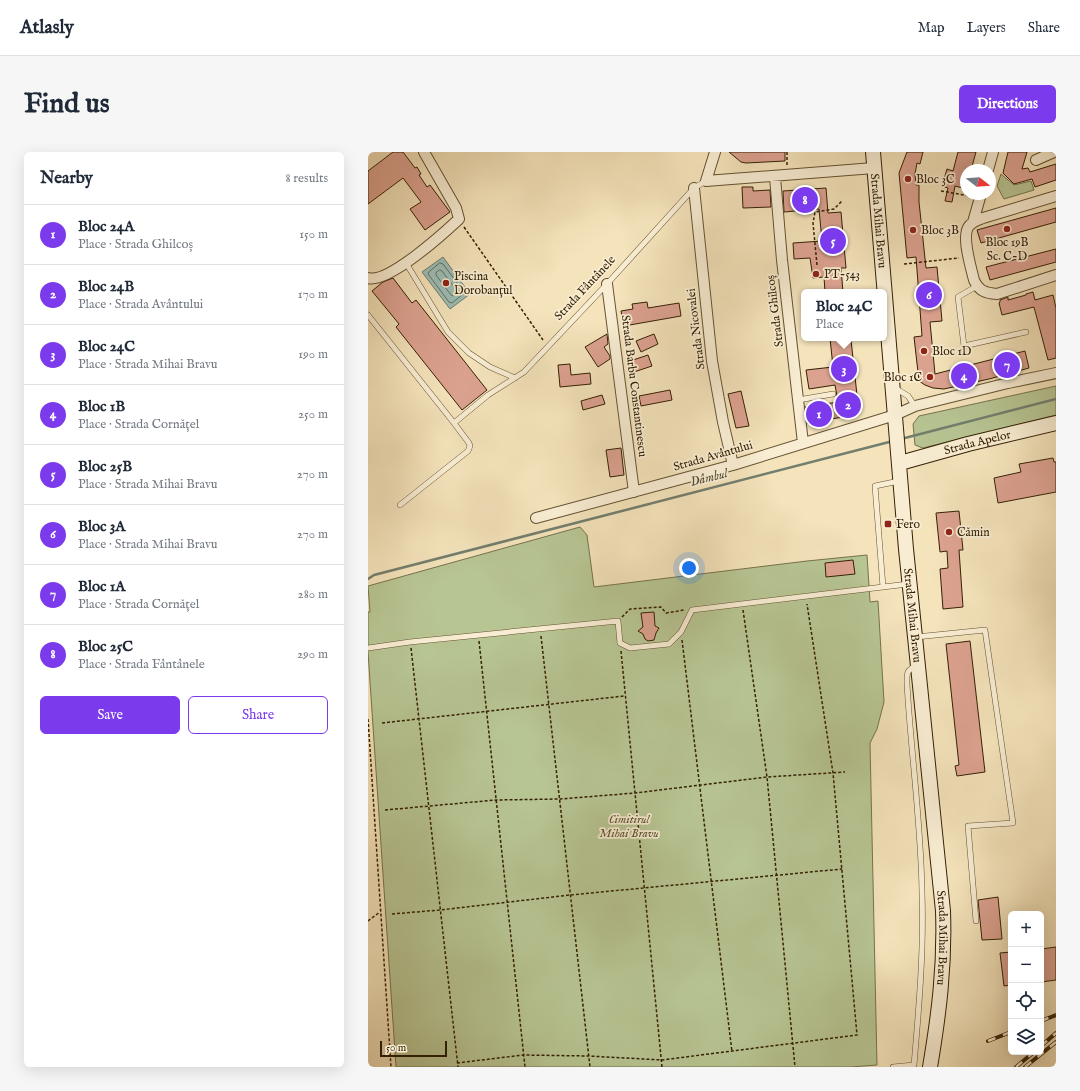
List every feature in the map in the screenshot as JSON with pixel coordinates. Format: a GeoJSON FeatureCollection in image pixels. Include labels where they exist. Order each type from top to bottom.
{"type":"FeatureCollection","features":[{"type":"Feature","properties":{"kind":"main road","name":"Strada Mihai Bravu"},"geometry":{"type":"LineString","coordinates":[[874,159],[884,289]]}},
{"type":"Feature","properties":{"kind":"main road","name":"Strada Mihai Bravu"},"geometry":{"type":"LineString","coordinates":[[887,324],[900,463],[909,584],[943,911],[943,972],[930,1067]]}},
{"type":"Feature","properties":{"kind":"main road","name":"Strada Apelor"},"geometry":{"type":"LineString","coordinates":[[900,463],[968,444],[1056,423]]}},
{"type":"Feature","properties":{"kind":"street"},"geometry":{"type":"LineString","coordinates":[[368,278],[383,276],[406,263],[438,238],[459,219],[456,208],[424,152]]}},
{"type":"Feature","properties":{"kind":"street"},"geometry":{"type":"LineString","coordinates":[[706,181],[715,152]]}},
{"type":"Feature","properties":{"kind":"street"},"geometry":{"type":"LineString","coordinates":[[990,164],[993,152]]}},
{"type":"Feature","properties":{"kind":"street"},"geometry":{"type":"LineString","coordinates":[[1036,160],[1054,152]]}},
{"type":"Feature","properties":{"kind":"street","name":"Strada Fântânele"},"geometry":{"type":"LineString","coordinates":[[706,181],[788,176],[874,159]]}},
{"type":"Feature","properties":{"kind":"street","name":"Strada Ghilcoș"},"geometry":{"type":"LineString","coordinates":[[775,177],[782,260],[803,443]]}},
{"type":"Feature","properties":{"kind":"street","name":"Strada Nicovalei"},"geometry":{"type":"LineString","coordinates":[[694,188],[712,361],[723,422],[733,465]]}},
{"type":"Feature","properties":{"kind":"street"},"geometry":{"type":"LineString","coordinates":[[1056,196],[973,222],[968,227],[966,236],[974,280],[981,290],[989,294],[997,294],[1056,276]]}},
{"type":"Feature","properties":{"kind":"street"},"geometry":{"type":"LineString","coordinates":[[973,222],[980,200]]}},
{"type":"Feature","properties":{"kind":"street","name":"Strada Barbu Constantinescu"},"geometry":{"type":"LineString","coordinates":[[607,284],[634,492]]}},
{"type":"Feature","properties":{"kind":"street","name":"Strada Avântului"},"geometry":{"type":"LineString","coordinates":[[536,518],[733,465],[803,443],[895,420],[915,406],[1008,383],[1056,373]]}},
{"type":"Feature","properties":{"kind":"lane","name":"Strada Fântânele"},"geometry":{"type":"LineString","coordinates":[[454,424],[488,395],[524,372],[607,284],[694,188],[706,181]]}},
{"type":"Feature","properties":{"kind":"lane"},"geometry":{"type":"LineString","coordinates":[[406,263],[448,332],[469,353],[490,367],[515,378]]}},
{"type":"Feature","properties":{"kind":"lane"},"geometry":{"type":"LineString","coordinates":[[977,286],[958,297],[964,346],[1026,332]]}},
{"type":"Feature","properties":{"kind":"lane"},"geometry":{"type":"LineString","coordinates":[[368,315],[470,446],[468,450],[400,505]]}},
{"type":"Feature","properties":{"kind":"lane"},"geometry":{"type":"LineString","coordinates":[[892,387],[908,396],[915,406]]}},
{"type":"Feature","properties":{"kind":"lane"},"geometry":{"type":"LineString","coordinates":[[798,400],[833,394]]}},
{"type":"Feature","properties":{"kind":"lane"},"geometry":{"type":"LineString","coordinates":[[883,587],[875,486],[901,481]]}},
{"type":"Feature","properties":{"kind":"lane"},"geometry":{"type":"LineString","coordinates":[[368,648],[410,642],[618,621],[620,643],[630,648],[669,644],[681,632],[692,610],[909,584]]}},
{"type":"Feature","properties":{"kind":"lane"},"geometry":{"type":"LineString","coordinates":[[915,638],[985,630],[1013,823],[968,826],[976,921]]}},
{"type":"Feature","properties":{"kind":"lane"},"geometry":{"type":"LineString","coordinates":[[893,1067],[914,1066],[921,990],[921,865],[907,674],[908,670],[918,664]]}},
{"type":"Feature","properties":{"kind":"path"},"geometry":{"type":"LineString","coordinates":[[787,152],[788,176]]}},
{"type":"Feature","properties":{"kind":"path"},"geometry":{"type":"LineString","coordinates":[[941,191],[960,193]]}},
{"type":"Feature","properties":{"kind":"path"},"geometry":{"type":"LineString","coordinates":[[816,265],[813,223],[815,212],[834,209],[842,201]]}},
{"type":"Feature","properties":{"kind":"path"},"geometry":{"type":"LineString","coordinates":[[459,219],[548,347]]}},
{"type":"Feature","properties":{"kind":"path"},"geometry":{"type":"LineString","coordinates":[[904,264],[969,257]]}},
{"type":"Feature","properties":{"kind":"path"},"geometry":{"type":"LineString","coordinates":[[457,1063],[523,1055],[588,1056],[662,1060],[857,1036],[834,773],[806,596]]}},
{"type":"Feature","properties":{"kind":"path"},"geometry":{"type":"LineString","coordinates":[[742,604],[767,778],[795,1067]]}},
{"type":"Feature","properties":{"kind":"path"},"geometry":{"type":"LineString","coordinates":[[618,621],[630,609],[661,607],[666,612],[692,610]]}},
{"type":"Feature","properties":{"kind":"path"},"geometry":{"type":"LineString","coordinates":[[540,628],[590,1067]]}},
{"type":"Feature","properties":{"kind":"path"},"geometry":{"type":"LineString","coordinates":[[681,632],[732,1052]]}},
{"type":"Feature","properties":{"kind":"path"},"geometry":{"type":"LineString","coordinates":[[478,635],[525,1067]]}},
{"type":"Feature","properties":{"kind":"path"},"geometry":{"type":"LineString","coordinates":[[410,642],[458,1067]]}},
{"type":"Feature","properties":{"kind":"path"},"geometry":{"type":"LineString","coordinates":[[620,643],[662,1067]]}},
{"type":"Feature","properties":{"kind":"path"},"geometry":{"type":"LineString","coordinates":[[382,723],[625,696]]}},
{"type":"Feature","properties":{"kind":"path"},"geometry":{"type":"LineString","coordinates":[[368,719],[391,1067]]}},
{"type":"Feature","properties":{"kind":"path"},"geometry":{"type":"LineString","coordinates":[[385,810],[496,800],[560,799],[635,793],[767,778],[845,772]]}},
{"type":"Feature","properties":{"kind":"path"},"geometry":{"type":"LineString","coordinates":[[392,914],[842,869]]}},
{"type":"Feature","properties":{"kind":"path"},"geometry":{"type":"LineString","coordinates":[[368,921],[380,912]]}},
{"type":"Feature","properties":{"kind":"green space"},"geometry":{"type":"Polygon","coordinates":[[[1001,174],[1014,185],[1031,181],[1034,190],[1004,199],[997,186],[1001,174]]]}},
{"type":"Feature","properties":{"kind":"green space"},"geometry":{"type":"Polygon","coordinates":[[[1056,386],[1056,415],[923,448],[915,445],[913,424],[919,416],[1056,386]]]}},
{"type":"Feature","properties":{"kind":"green space","name":"Cimitirul Mihai Bravu"},"geometry":{"type":"Polygon","coordinates":[[[580,527],[587,535],[594,587],[867,555],[870,602],[878,601],[884,702],[877,729],[870,743],[877,1065],[851,1067],[396,1067],[368,652],[368,612],[370,612],[368,586],[580,527]]]}},
{"type":"Feature","properties":{"kind":"water","name":"Piscina Dorobanțul"},"geometry":{"type":"Polygon","coordinates":[[[443,257],[470,294],[450,309],[422,272],[443,257]]]}},
{"type":"Feature","properties":{"kind":"building"},"geometry":{"type":"Polygon","coordinates":[[[393,152],[403,152],[415,168],[417,167],[421,174],[419,175],[427,187],[430,185],[450,212],[425,230],[410,209],[421,202],[403,178],[368,204],[368,171],[393,152]]]}},
{"type":"Feature","properties":{"kind":"building"},"geometry":{"type":"Polygon","coordinates":[[[729,152],[785,152],[785,161],[746,163],[741,162],[729,152]]]}},
{"type":"Feature","properties":{"kind":"building"},"geometry":{"type":"Polygon","coordinates":[[[907,152],[923,152],[920,164],[917,163],[915,174],[916,185],[919,185],[919,202],[926,268],[937,267],[942,321],[930,322],[935,374],[1025,351],[1029,368],[944,389],[933,388],[919,381],[914,337],[922,336],[916,257],[907,258],[899,173],[907,152]]]}},
{"type":"Feature","properties":{"kind":"building"},"geometry":{"type":"Polygon","coordinates":[[[958,152],[976,152],[973,164],[960,164],[960,187],[955,186],[952,202],[945,201],[948,188],[942,186],[947,169],[953,171],[958,152]]]}},
{"type":"Feature","properties":{"kind":"building"},"geometry":{"type":"Polygon","coordinates":[[[1008,152],[1027,152],[1022,169],[1028,168],[1030,172],[1056,164],[1056,180],[1035,187],[1032,179],[1014,184],[1003,173],[1008,152]]]}},
{"type":"Feature","properties":{"kind":"building"},"geometry":{"type":"Polygon","coordinates":[[[742,187],[753,187],[753,191],[770,190],[771,207],[743,208],[742,187]]]}},
{"type":"Feature","properties":{"kind":"building"},"geometry":{"type":"Polygon","coordinates":[[[826,188],[828,213],[841,212],[846,268],[841,268],[843,289],[825,289],[824,277],[813,278],[810,258],[794,259],[793,243],[822,241],[819,209],[784,212],[783,191],[826,188]]]}},
{"type":"Feature","properties":{"kind":"building","name":"Bloc 19B Sc. C-D"},"geometry":{"type":"Polygon","coordinates":[[[1056,208],[1056,222],[981,243],[977,230],[1056,208]]]}},
{"type":"Feature","properties":{"kind":"building"},"geometry":{"type":"Polygon","coordinates":[[[1056,249],[1056,262],[990,280],[986,267],[1056,249]]]}},
{"type":"Feature","properties":{"kind":"building"},"geometry":{"type":"Polygon","coordinates":[[[393,278],[412,303],[416,300],[487,390],[462,410],[396,327],[399,324],[372,291],[383,282],[393,278]]]}},
{"type":"Feature","properties":{"kind":"building"},"geometry":{"type":"Polygon","coordinates":[[[1033,292],[1035,300],[1053,295],[1056,308],[1056,358],[1048,360],[1034,307],[1002,315],[999,303],[1000,300],[1008,297],[1008,300],[1033,292]]]}},
{"type":"Feature","properties":{"kind":"building"},"geometry":{"type":"Polygon","coordinates":[[[647,302],[648,308],[679,303],[681,316],[624,326],[621,311],[633,309],[632,304],[647,302]]]}},
{"type":"Feature","properties":{"kind":"building"},"geometry":{"type":"Polygon","coordinates":[[[607,334],[608,344],[604,347],[610,356],[610,359],[598,367],[585,347],[607,334]]]}},
{"type":"Feature","properties":{"kind":"building"},"geometry":{"type":"Polygon","coordinates":[[[654,334],[658,344],[641,352],[636,341],[654,334]]]}},
{"type":"Feature","properties":{"kind":"building"},"geometry":{"type":"Polygon","coordinates":[[[830,341],[851,341],[857,395],[855,395],[856,408],[849,416],[807,423],[805,407],[838,402],[835,385],[809,389],[806,370],[833,367],[830,341]]]}},
{"type":"Feature","properties":{"kind":"building"},"geometry":{"type":"Polygon","coordinates":[[[648,355],[652,366],[631,373],[627,362],[648,355]]]}},
{"type":"Feature","properties":{"kind":"building"},"geometry":{"type":"Polygon","coordinates":[[[570,364],[571,375],[590,373],[591,384],[560,387],[558,365],[570,364]]]}},
{"type":"Feature","properties":{"kind":"building"},"geometry":{"type":"Polygon","coordinates":[[[670,390],[672,400],[641,406],[639,396],[670,390]]]}},
{"type":"Feature","properties":{"kind":"building"},"geometry":{"type":"Polygon","coordinates":[[[741,391],[749,426],[736,428],[728,394],[741,391]]]}},
{"type":"Feature","properties":{"kind":"building"},"geometry":{"type":"Polygon","coordinates":[[[602,395],[605,404],[583,410],[581,401],[602,395]]]}},
{"type":"Feature","properties":{"kind":"building"},"geometry":{"type":"Polygon","coordinates":[[[621,448],[624,475],[610,477],[606,450],[621,448]]]}},
{"type":"Feature","properties":{"kind":"building"},"geometry":{"type":"Polygon","coordinates":[[[1053,458],[1054,462],[1056,462],[1056,492],[998,503],[994,478],[1021,472],[1019,464],[1053,458]]]}},
{"type":"Feature","properties":{"kind":"building"},"geometry":{"type":"Polygon","coordinates":[[[959,511],[963,550],[959,550],[963,607],[943,609],[940,569],[948,568],[947,551],[940,552],[936,513],[959,511]]]}},
{"type":"Feature","properties":{"kind":"building"},"geometry":{"type":"Polygon","coordinates":[[[853,560],[855,574],[826,577],[825,563],[853,560]]]}},
{"type":"Feature","properties":{"kind":"building"},"geometry":{"type":"Polygon","coordinates":[[[654,612],[655,626],[659,628],[654,640],[648,641],[645,639],[643,634],[638,631],[643,627],[641,613],[654,612]]]}},
{"type":"Feature","properties":{"kind":"building"},"geometry":{"type":"Polygon","coordinates":[[[970,641],[985,772],[957,776],[955,766],[959,765],[946,644],[970,641]]]}},
{"type":"Feature","properties":{"kind":"building"},"geometry":{"type":"Polygon","coordinates":[[[998,897],[1002,939],[982,940],[978,900],[998,897]]]}},
{"type":"Feature","properties":{"kind":"building"},"geometry":{"type":"Polygon","coordinates":[[[1056,947],[1056,980],[1044,982],[1044,949],[1056,947]]]}},
{"type":"Feature","properties":{"kind":"building"},"geometry":{"type":"Polygon","coordinates":[[[1008,952],[1008,985],[1004,986],[1000,953],[1008,952]]]}},
{"type":"Feature","properties":{"kind":"waterway","name":"Dâmbul"},"geometry":{"type":"LineString","coordinates":[[901,439],[1056,399]]}},
{"type":"Feature","properties":{"kind":"waterway","name":"Dâmbul"},"geometry":{"type":"LineString","coordinates":[[368,579],[374,575],[893,441]]}},
{"type":"Feature","properties":{"kind":"railway"},"geometry":{"type":"LineString","coordinates":[[1044,1020],[1056,1015]]}},
{"type":"Feature","properties":{"kind":"railway"},"geometry":{"type":"LineString","coordinates":[[988,1041],[1008,1033]]}},
{"type":"Feature","properties":{"kind":"railway"},"geometry":{"type":"LineString","coordinates":[[1044,1043],[1056,1033]]}},
{"type":"Feature","properties":{"kind":"railway"},"geometry":{"type":"LineString","coordinates":[[1025,1067],[1056,1042]]}},
{"type":"Feature","properties":{"kind":"railway"},"geometry":{"type":"LineString","coordinates":[[1016,1067],[1030,1055]]}},
{"type":"Feature","properties":{"kind":"place","name":"Bloc 3C"},"geometry":{"type":"Point","coordinates":[908,179]}},
{"type":"Feature","properties":{"kind":"place","name":"Bloc 25C"},"geometry":{"type":"Point","coordinates":[805,200]}},
{"type":"Feature","properties":{"kind":"place","name":"Bloc 19B Sc. C-D"},"geometry":{"type":"Point","coordinates":[1007,229]}},
{"type":"Feature","properties":{"kind":"place","name":"Bloc 3B"},"geometry":{"type":"Point","coordinates":[913,230]}},
{"type":"Feature","properties":{"kind":"place","name":"Bloc 25B"},"geometry":{"type":"Point","coordinates":[833,241]}},
{"type":"Feature","properties":{"kind":"place","name":"PT-543"},"geometry":{"type":"Point","coordinates":[816,274]}},
{"type":"Feature","properties":{"kind":"place","name":"Piscina Dorobanțul"},"geometry":{"type":"Point","coordinates":[446,283]}},
{"type":"Feature","properties":{"kind":"place","name":"Bloc 3A"},"geometry":{"type":"Point","coordinates":[929,295]}},
{"type":"Feature","properties":{"kind":"place","name":"Bloc 1D"},"geometry":{"type":"Point","coordinates":[924,351]}},
{"type":"Feature","properties":{"kind":"place","name":"Bloc 1A"},"geometry":{"type":"Point","coordinates":[1007,365]}},
{"type":"Feature","properties":{"kind":"place","name":"Bloc 24C"},"geometry":{"type":"Point","coordinates":[844,369]}},
{"type":"Feature","properties":{"kind":"place","name":"Bloc 1B"},"geometry":{"type":"Point","coordinates":[964,376]}},
{"type":"Feature","properties":{"kind":"place","name":"Bloc 1C"},"geometry":{"type":"Point","coordinates":[930,377]}},
{"type":"Feature","properties":{"kind":"place","name":"Bloc 24B"},"geometry":{"type":"Point","coordinates":[848,405]}},
{"type":"Feature","properties":{"kind":"place","name":"Bloc 24A"},"geometry":{"type":"Point","coordinates":[819,414]}},
{"type":"Feature","properties":{"kind":"place","name":"Fero"},"geometry":{"type":"Point","coordinates":[888,524]}},
{"type":"Feature","properties":{"kind":"place","name":"Cămin"},"geometry":{"type":"Point","coordinates":[949,532]}}]}
